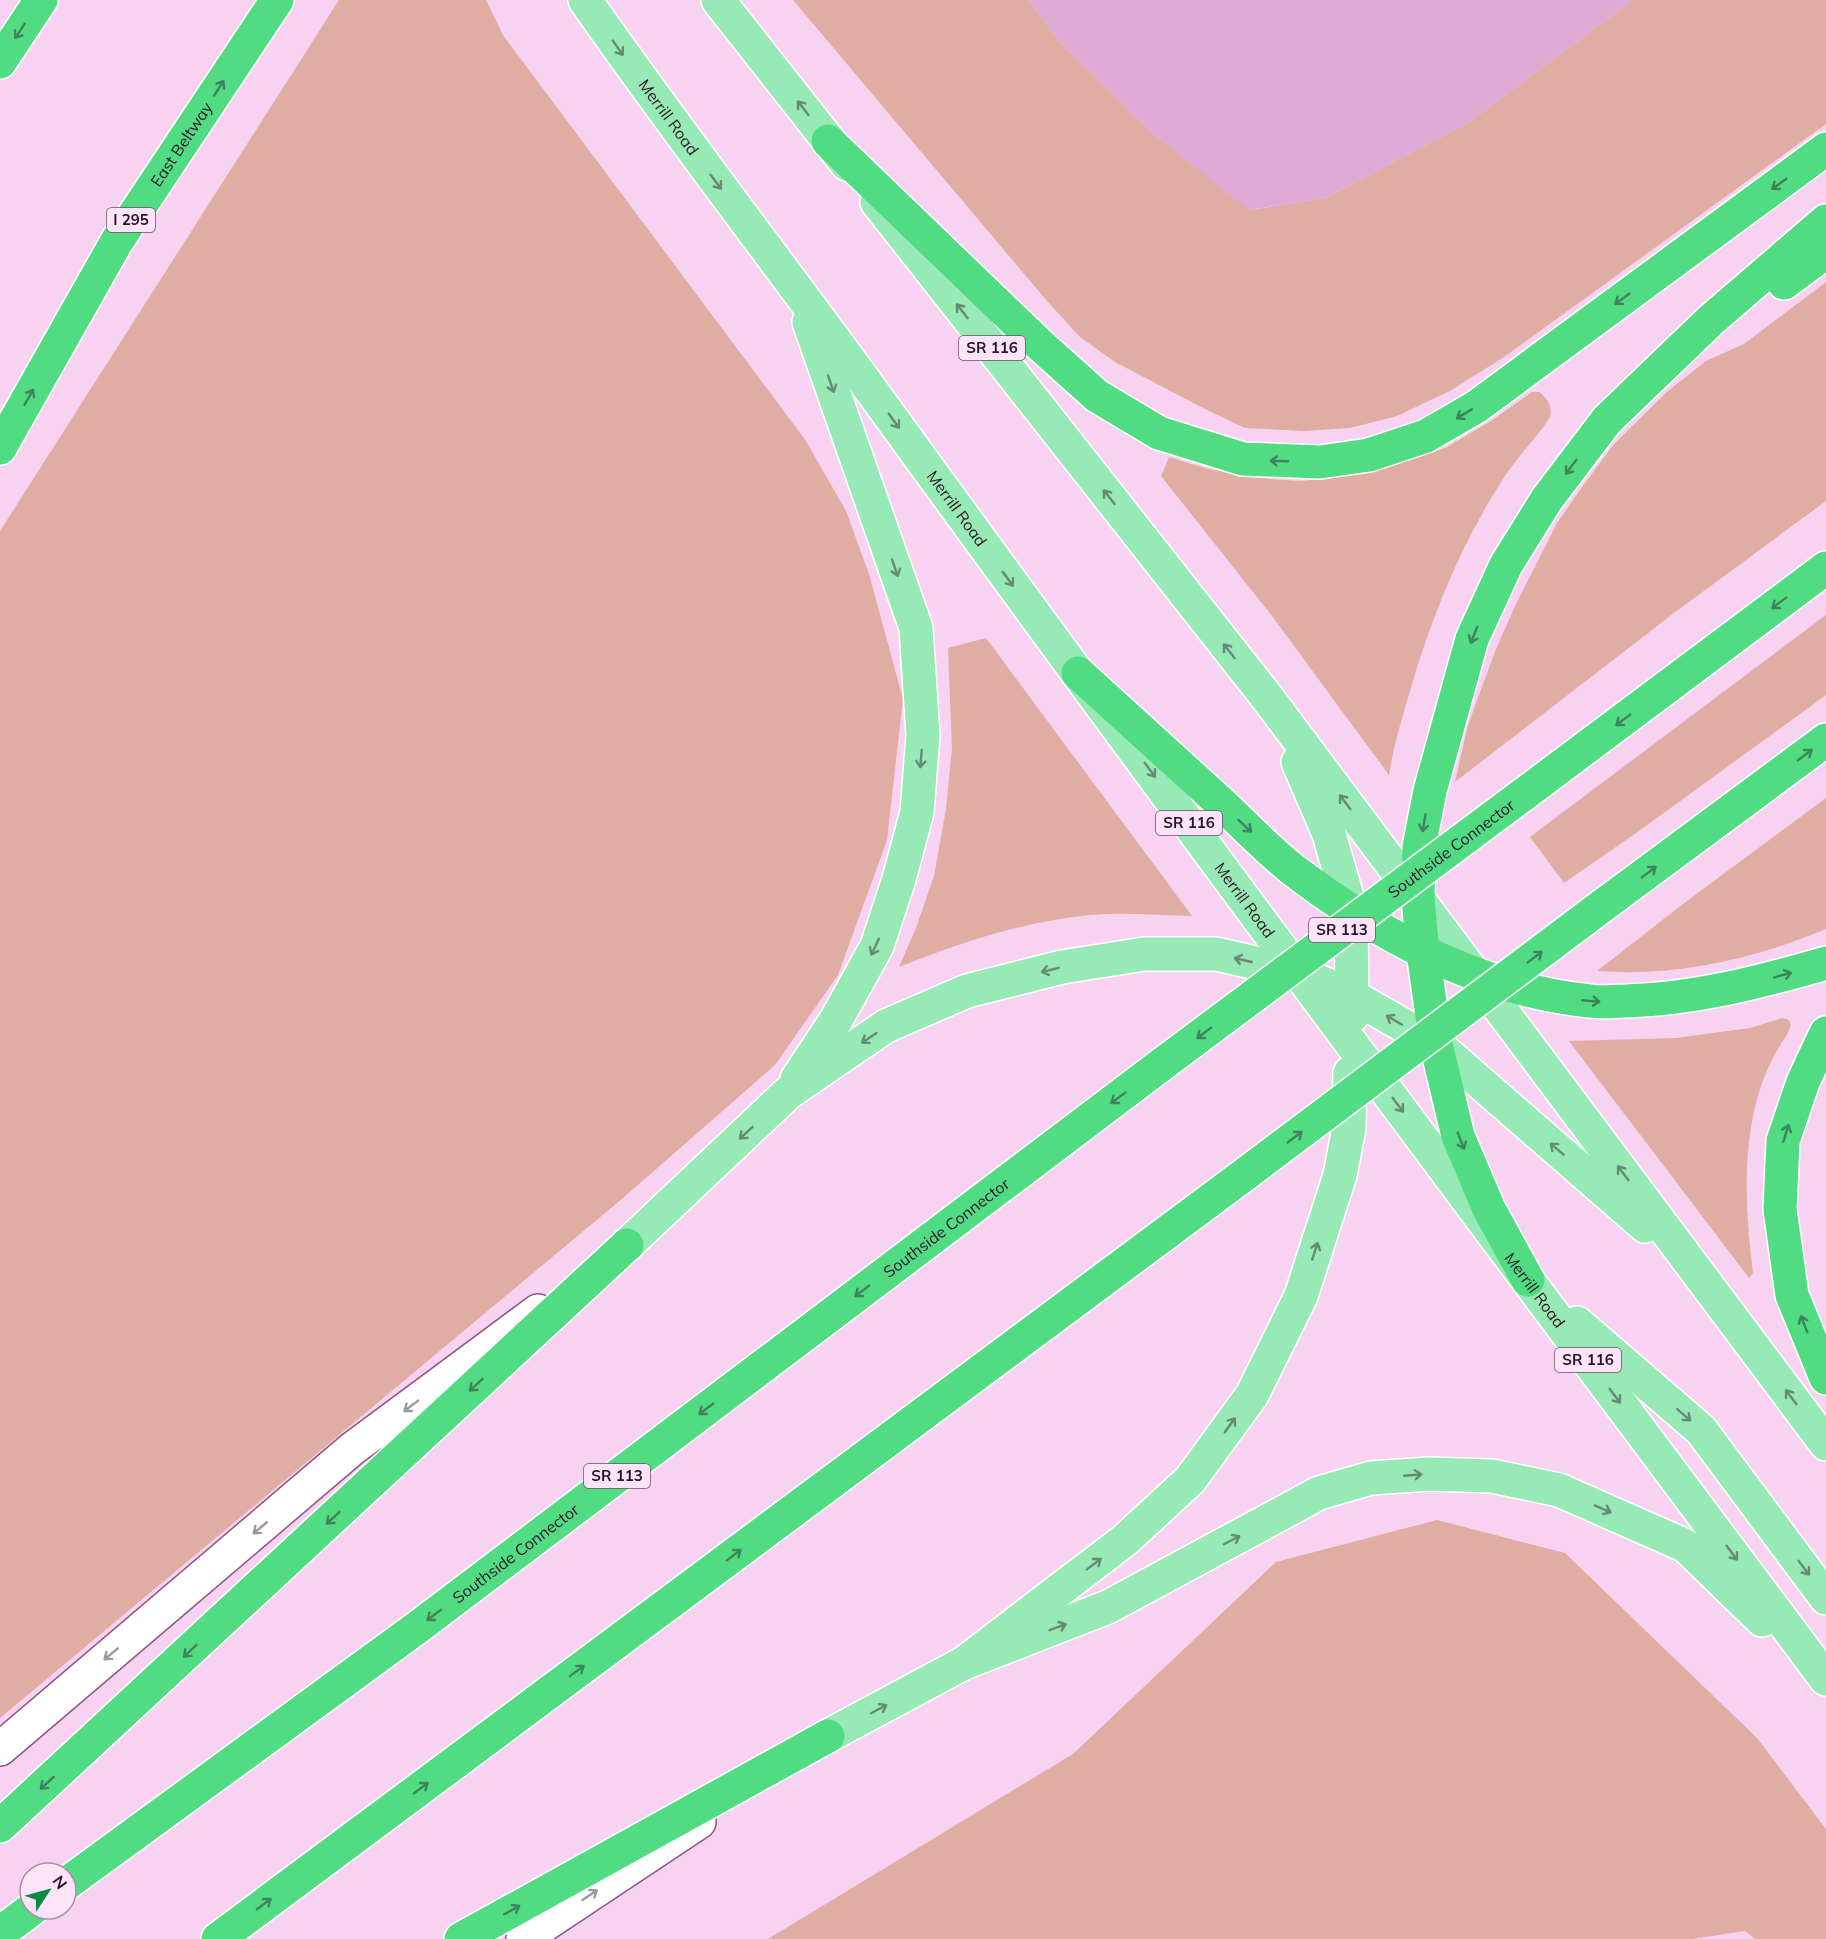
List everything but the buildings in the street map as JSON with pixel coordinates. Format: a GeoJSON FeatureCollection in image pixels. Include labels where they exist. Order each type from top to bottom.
{"type":"FeatureCollection","features":[{"type":"Feature","properties":{"kind":"highway"},"geometry":{"type":"LineString","coordinates":[[0,62],[41,0]]}},
{"type":"Feature","properties":{"kind":"highway","name":"East Beltway"},"geometry":{"type":"LineString","coordinates":[[0,448],[117,242],[276,0]]}},
{"type":"Feature","properties":{"kind":"highway"},"geometry":{"type":"LineString","coordinates":[[828,141],[1039,344],[1097,396],[1159,433],[1243,459],[1320,462],[1369,455],[1426,436],[1476,407],[1826,149]]}},
{"type":"Feature","properties":{"kind":"highway"},"geometry":{"type":"LineString","coordinates":[[1528,1280],[1489,1209],[1458,1136],[1436,1044],[1418,899],[1419,847],[1430,791],[1472,639],[1506,565],[1547,499],[1607,420],[1711,320],[1826,220]]}},
{"type":"Feature","properties":{"kind":"highway"},"geometry":{"type":"LineString","coordinates":[[1607,420],[1733,321],[1826,252]]}},
{"type":"Feature","properties":{"kind":"highway","name":"Southside Connector"},"geometry":{"type":"LineString","coordinates":[[78,1875],[418,1627],[1164,1062],[1826,568]]}},
{"type":"Feature","properties":{"kind":"highway"},"geometry":{"type":"LineString","coordinates":[[1078,673],[1290,867],[1350,911],[1423,952],[1473,973],[1532,991],[1592,1002],[1646,1000],[1696,994],[1752,984],[1826,963]]}},
{"type":"Feature","properties":{"kind":"highway"},"geometry":{"type":"LineString","coordinates":[[218,1939],[1826,740]]}},
{"type":"Feature","properties":{"kind":"highway"},"geometry":{"type":"LineString","coordinates":[[1826,1033],[1803,1082],[1783,1141],[1780,1209],[1792,1294],[1826,1378]]}},
{"type":"Feature","properties":{"kind":"highway"},"geometry":{"type":"LineString","coordinates":[[0,1826],[627,1245]]}},
{"type":"Feature","properties":{"kind":"highway"},"geometry":{"type":"LineString","coordinates":[[461,1939],[828,1736]]}},
{"type":"Feature","properties":{"kind":"highway"},"geometry":{"type":"LineString","coordinates":[[0,1933],[18,1920]]}},
{"type":"Feature","properties":{"kind":"main road","name":"Merrill Road"},"geometry":{"type":"LineString","coordinates":[[585,0],[681,135],[798,289],[1078,673],[1826,1680]]}},
{"type":"Feature","properties":{"kind":"main road","name":"SR 116"},"geometry":{"type":"LineString","coordinates":[[718,0],[1266,696],[1826,1444]]}},
{"type":"Feature","properties":{"kind":"main road"},"geometry":{"type":"LineString","coordinates":[[788,1093],[836,1020],[877,946],[899,879],[917,812],[923,735],[916,628],[798,289]]}},
{"type":"Feature","properties":{"kind":"main road"},"geometry":{"type":"LineString","coordinates":[[964,1663],[1125,1540],[1190,1480],[1252,1395],[1301,1296],[1340,1175],[1349,1128],[1352,996],[1350,911],[1329,834],[1266,696]]}},
{"type":"Feature","properties":{"kind":"main road"},"geometry":{"type":"LineString","coordinates":[[627,1245],[788,1093],[886,1026],[967,992],[1062,967],[1144,954],[1216,954],[1300,973],[1352,996],[1436,1044],[1696,1270]]}},
{"type":"Feature","properties":{"kind":"main road"},"geometry":{"type":"LineString","coordinates":[[1528,1280],[1701,1430],[1826,1598]]}},
{"type":"Feature","properties":{"kind":"main road"},"geometry":{"type":"LineString","coordinates":[[828,1736],[964,1663],[1108,1607],[1319,1493],[1371,1478],[1429,1474],[1492,1476],[1559,1490],[1686,1546],[1826,1680]]}},
{"type":"Feature","properties":{"kind":"street"},"geometry":{"type":"LineString","coordinates":[[0,1749],[352,1449],[627,1245]]}},
{"type":"Feature","properties":{"kind":"street"},"geometry":{"type":"LineString","coordinates":[[523,1939],[828,1736]]}},
{"type":"Feature","properties":{"kind":"shaded area"},"geometry":{"type":"Polygon","coordinates":[[[339,0],[486,0],[503,35],[806,441],[846,511],[869,574],[903,699],[887,840],[838,975],[775,1065],[623,1198],[0,1718],[0,531],[339,0]]]}},
{"type":"Feature","properties":{"kind":"shaded area"},"geometry":{"type":"Polygon","coordinates":[[[793,0],[1029,0],[1058,40],[1149,130],[1250,210],[1325,198],[1468,123],[1633,0],[1826,0],[1826,124],[1504,357],[1450,391],[1397,416],[1350,428],[1304,431],[1245,428],[1115,362],[1080,337],[793,0]]]}},
{"type":"Feature","properties":{"kind":"shaded area"},"geometry":{"type":"Polygon","coordinates":[[[1029,0],[1633,0],[1468,123],[1325,198],[1249,210],[1149,130],[1058,40],[1029,0]]]}},
{"type":"Feature","properties":{"kind":"shaded area"},"geometry":{"type":"Polygon","coordinates":[[[1826,282],[1826,501],[1674,613],[1455,782],[1468,725],[1496,649],[1557,523],[1585,483],[1614,444],[1668,391],[1706,361],[1744,344],[1826,282]]]}},
{"type":"Feature","properties":{"kind":"shaded area"},"geometry":{"type":"Polygon","coordinates":[[[1532,392],[1539,392],[1547,399],[1551,410],[1550,417],[1503,479],[1461,555],[1427,636],[1398,733],[1389,775],[1272,616],[1161,476],[1169,457],[1208,469],[1270,479],[1301,481],[1367,473],[1445,448],[1491,421],[1532,392]]]}},
{"type":"Feature","properties":{"kind":"shaded area"},"geometry":{"type":"Polygon","coordinates":[[[1826,615],[1826,695],[1564,883],[1530,837],[1826,615]]]}},
{"type":"Feature","properties":{"kind":"shaded area"},"geometry":{"type":"Polygon","coordinates":[[[986,638],[1192,916],[1116,914],[1065,918],[993,934],[899,967],[916,928],[934,876],[946,809],[952,748],[948,648],[986,638]]]}},
{"type":"Feature","properties":{"kind":"shaded area"},"geometry":{"type":"Polygon","coordinates":[[[1826,798],[1826,929],[1771,949],[1714,964],[1656,971],[1597,971],[1683,904],[1826,798]]]}},
{"type":"Feature","properties":{"kind":"shaded area"},"geometry":{"type":"Polygon","coordinates":[[[1782,1018],[1790,1022],[1789,1030],[1763,1081],[1756,1103],[1749,1145],[1747,1209],[1753,1273],[1749,1278],[1569,1041],[1676,1038],[1750,1028],[1782,1018]]]}},
{"type":"Feature","properties":{"kind":"shaded area"},"geometry":{"type":"Polygon","coordinates":[[[1437,1520],[1565,1553],[1757,1738],[1826,1829],[1826,1939],[1755,1939],[1745,1931],[1692,1939],[768,1939],[1073,1754],[1276,1562],[1437,1520]]]}}]}
